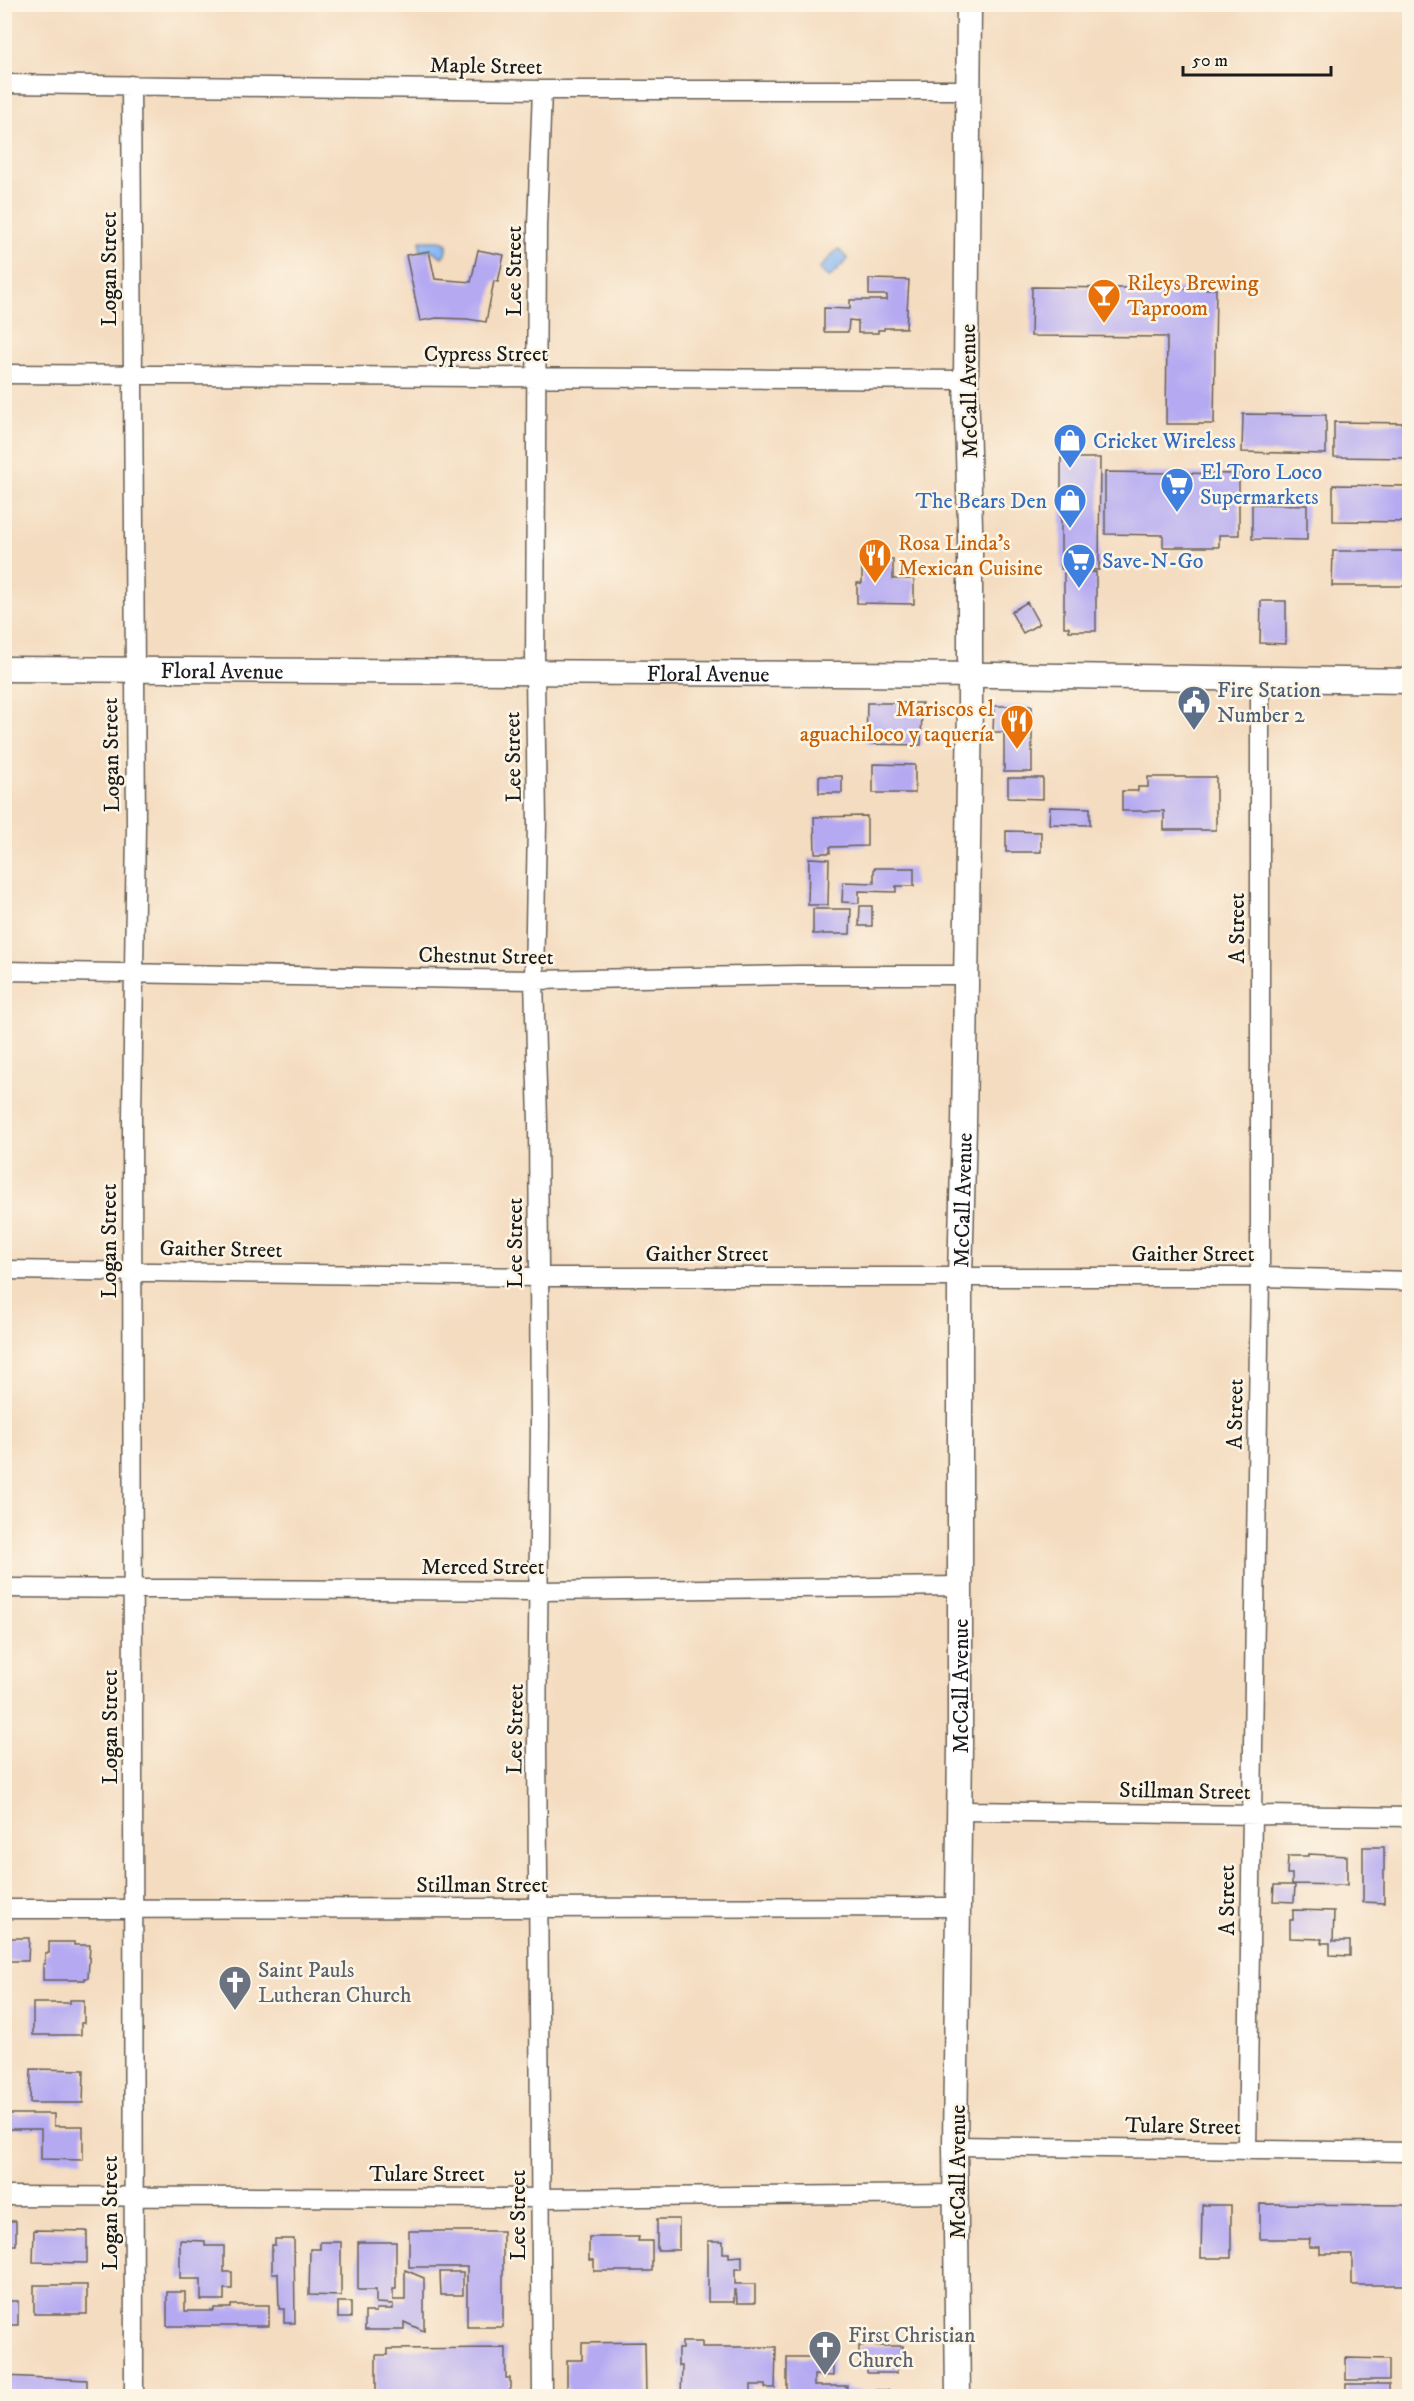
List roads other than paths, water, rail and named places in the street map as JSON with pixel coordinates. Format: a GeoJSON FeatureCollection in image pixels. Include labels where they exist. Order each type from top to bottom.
{"type":"FeatureCollection","features":[{"type":"Feature","properties":{"kind":"main road","name":"McCall Avenue"},"geometry":{"type":"LineString","coordinates":[[958,2397],[956,2146],[960,1811],[960,1276],[967,975],[970,675],[970,527],[966,380],[969,4]]}},
{"type":"Feature","properties":{"kind":"main road","name":"Floral Avenue"},"geometry":{"type":"LineString","coordinates":[[4,669],[970,675],[1410,681]]}},
{"type":"Feature","properties":{"kind":"street","name":"Maple Street"},"geometry":{"type":"LineString","coordinates":[[4,84],[542,90],[968,90]]}},
{"type":"Feature","properties":{"kind":"street","name":"Logan Street"},"geometry":{"type":"LineString","coordinates":[[131,85],[133,670],[136,824],[132,972],[134,2397]]}},
{"type":"Feature","properties":{"kind":"street","name":"Lee Street"},"geometry":{"type":"LineString","coordinates":[[542,90],[537,226],[535,673],[537,824],[534,980],[538,1121],[540,1591],[537,1908],[542,2397]]}},
{"type":"Feature","properties":{"kind":"street","name":"Cypress Street"},"geometry":{"type":"LineString","coordinates":[[4,374],[966,380]]}},
{"type":"Feature","properties":{"kind":"street","name":"A Street"},"geometry":{"type":"LineString","coordinates":[[1247,2150],[1260,1277],[1260,678]]}},
{"type":"Feature","properties":{"kind":"street","name":"Chestnut Street"},"geometry":{"type":"LineString","coordinates":[[4,971],[534,980],[798,975],[967,975]]}},
{"type":"Feature","properties":{"kind":"street","name":"Gaither Street"},"geometry":{"type":"LineString","coordinates":[[4,1270],[538,1277],[1260,1277],[1410,1281]]}},
{"type":"Feature","properties":{"kind":"street","name":"Merced Street"},"geometry":{"type":"LineString","coordinates":[[4,1588],[540,1591],[961,1586]]}},
{"type":"Feature","properties":{"kind":"street","name":"Stillman Street"},"geometry":{"type":"LineString","coordinates":[[960,1811],[1410,1817]]}},
{"type":"Feature","properties":{"kind":"street","name":"Stillman Street"},"geometry":{"type":"LineString","coordinates":[[4,1909],[959,1908]]}},
{"type":"Feature","properties":{"kind":"street","name":"Tulare Street"},"geometry":{"type":"LineString","coordinates":[[956,2146],[1410,2152]]}},
{"type":"Feature","properties":{"kind":"street","name":"Tulare Street"},"geometry":{"type":"LineString","coordinates":[[4,2196],[541,2198],[957,2194]]}},
{"type":"Feature","properties":{"kind":"water"},"geometry":{"type":"Polygon","coordinates":[[[420,241],[441,241],[447,244],[447,251],[442,257],[431,250],[420,251],[420,241]]]}},
{"type":"Feature","properties":{"kind":"water"},"geometry":{"type":"Polygon","coordinates":[[[838,249],[848,259],[829,278],[819,269],[838,249]]]}},
{"type":"Feature","properties":{"kind":"place","name":"Rileys Brewing Taproom"},"geometry":{"type":"Point","coordinates":[1104,324]}},
{"type":"Feature","properties":{"kind":"place","name":"Cricket Wireless"},"geometry":{"type":"Point","coordinates":[1070,469]}},
{"type":"Feature","properties":{"kind":"place","name":"El Toro Loco Supermarkets"},"geometry":{"type":"Point","coordinates":[1177,513]}},
{"type":"Feature","properties":{"kind":"place","name":"The Bears Den"},"geometry":{"type":"Point","coordinates":[1070,529]}},
{"type":"Feature","properties":{"kind":"place","name":"Rosa Linda's Mexican Cuisine"},"geometry":{"type":"Point","coordinates":[875,584]}},
{"type":"Feature","properties":{"kind":"place","name":"Save-N-Go"},"geometry":{"type":"Point","coordinates":[1079,589]}},
{"type":"Feature","properties":{"kind":"place","name":"Fire Station Number 2"},"geometry":{"type":"Point","coordinates":[1194,731]}},
{"type":"Feature","properties":{"kind":"place","name":"Mariscos el aguachiloco y taquería"},"geometry":{"type":"Point","coordinates":[1017,750]}},
{"type":"Feature","properties":{"kind":"place","name":"Saint Pauls Lutheran Church"},"geometry":{"type":"Point","coordinates":[235,2011]}},
{"type":"Feature","properties":{"kind":"place","name":"First Christian Church"},"geometry":{"type":"Point","coordinates":[825,2376]}}]}
